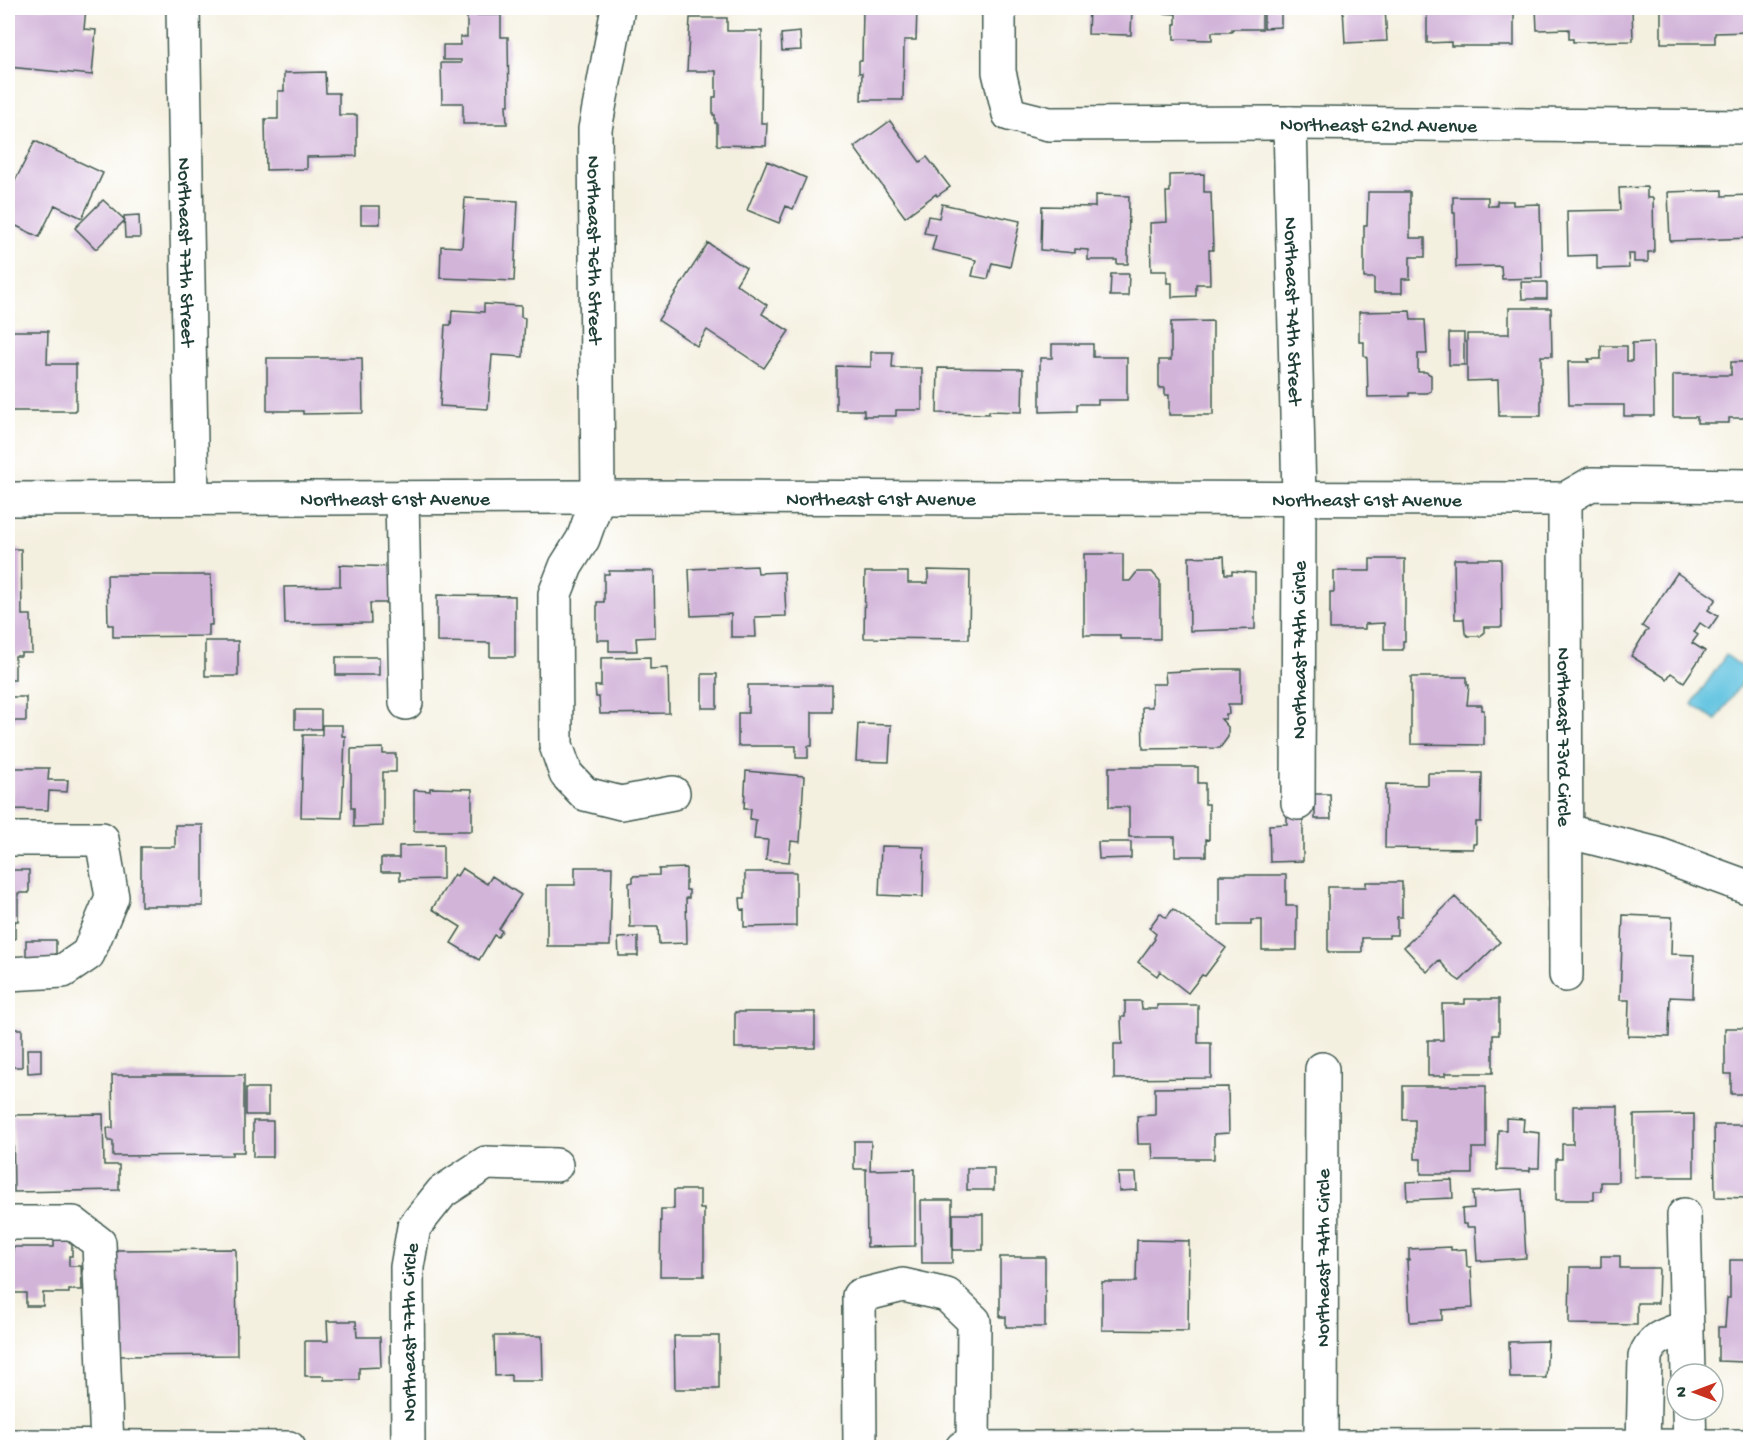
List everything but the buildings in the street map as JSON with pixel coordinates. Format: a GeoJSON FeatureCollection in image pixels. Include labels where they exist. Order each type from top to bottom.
{"type":"FeatureCollection","features":[{"type":"Feature","properties":{"kind":"street","name":"Northeast 77th Street"},"geometry":{"type":"LineString","coordinates":[[183,8],[192,497]]}},
{"type":"Feature","properties":{"kind":"street","name":"Northeast 76th Street"},"geometry":{"type":"LineString","coordinates":[[618,8],[595,129],[598,497],[583,540],[566,566],[555,594],[556,744],[566,774],[585,794],[621,802],[673,793]]}},
{"type":"Feature","properties":{"kind":"street","name":"Northeast 62nd Avenue"},"geometry":{"type":"LineString","coordinates":[[999,8],[999,72],[1009,114],[1048,124],[1290,123],[1750,127]]}},
{"type":"Feature","properties":{"kind":"street","name":"Northeast 74th Street"},"geometry":{"type":"LineString","coordinates":[[1290,123],[1299,497]]}},
{"type":"Feature","properties":{"kind":"street","name":"Northeast 61st Avenue"},"geometry":{"type":"LineString","coordinates":[[8,498],[1299,497],[1565,499],[1592,484],[1750,486]]}},
{"type":"Feature","properties":{"kind":"street"},"geometry":{"type":"LineString","coordinates":[[402,497],[406,703]]}},
{"type":"Feature","properties":{"kind":"street","name":"Northeast 74th Circle"},"geometry":{"type":"LineString","coordinates":[[1298,802],[1299,497]]}},
{"type":"Feature","properties":{"kind":"street","name":"Northeast 73rd Circle"},"geometry":{"type":"LineString","coordinates":[[1565,499],[1566,975]]}},
{"type":"Feature","properties":{"kind":"street"},"geometry":{"type":"LineString","coordinates":[[1566,831],[1657,854],[1750,888]]}},
{"type":"Feature","properties":{"kind":"street"},"geometry":{"type":"LineString","coordinates":[[8,839],[102,839],[112,897],[88,954],[63,971],[8,974]]}},
{"type":"Feature","properties":{"kind":"street","name":"Northeast 74th Circle"},"geometry":{"type":"LineString","coordinates":[[1321,1446],[1322,1069]]}},
{"type":"Feature","properties":{"kind":"street","name":"Northeast 77th Circle"},"geometry":{"type":"LineString","coordinates":[[408,1448],[407,1267],[414,1227],[442,1192],[486,1163],[556,1165]]}},
{"type":"Feature","properties":{"kind":"street"},"geometry":{"type":"LineString","coordinates":[[1684,1215],[1688,1362]]}},
{"type":"Feature","properties":{"kind":"street"},"geometry":{"type":"LineString","coordinates":[[8,1223],[73,1223],[99,1243],[107,1446]]}},
{"type":"Feature","properties":{"kind":"street"},"geometry":{"type":"LineString","coordinates":[[860,1448],[859,1296],[903,1285],[947,1295],[975,1321],[973,1447]]}},
{"type":"Feature","properties":{"kind":"street"},"geometry":{"type":"LineString","coordinates":[[1643,1446],[1645,1357],[1648,1346],[1658,1338],[1687,1327]]}},
{"type":"Feature","properties":{"kind":"street"},"geometry":{"type":"LineString","coordinates":[[1689,1422],[1690,1446]]}},
{"type":"Feature","properties":{"kind":"street"},"geometry":{"type":"LineString","coordinates":[[8,1446],[290,1448]]}},
{"type":"Feature","properties":{"kind":"street"},"geometry":{"type":"LineString","coordinates":[[962,1448],[1750,1446]]}},
{"type":"Feature","properties":{"kind":"water"},"geometry":{"type":"Polygon","coordinates":[[[1726,655],[1749,672],[1716,720],[1692,704],[1726,655]]]}}]}
